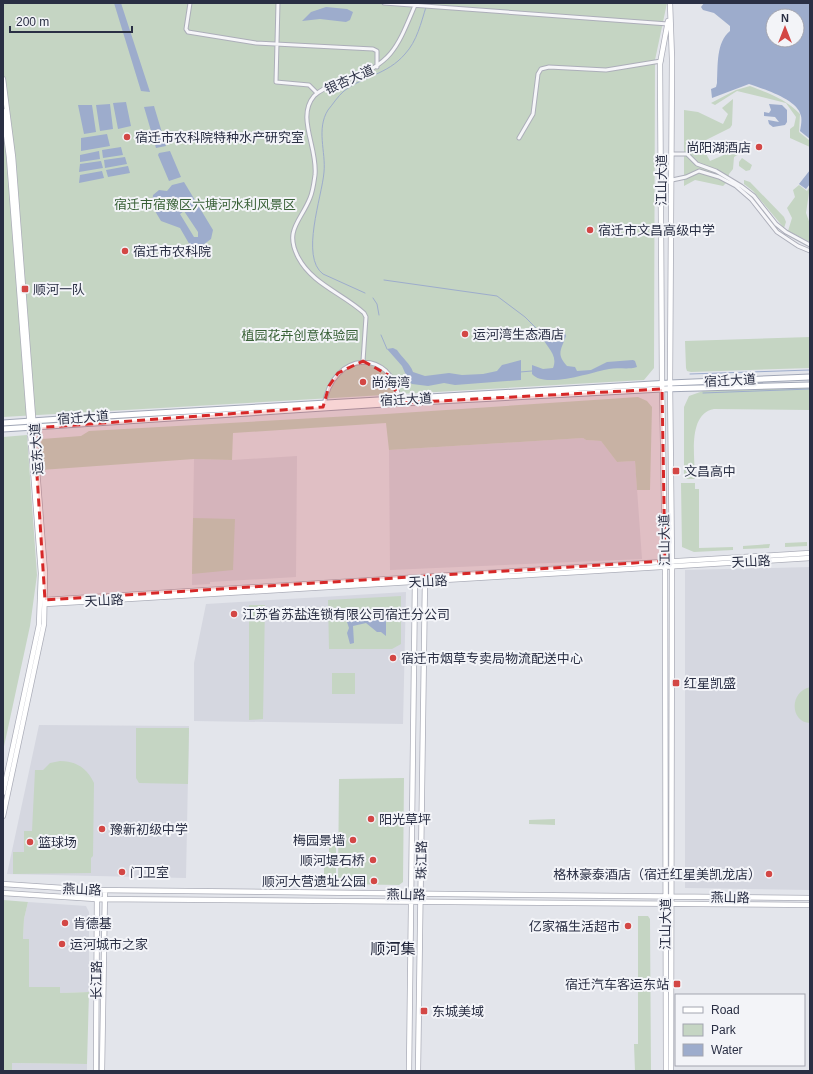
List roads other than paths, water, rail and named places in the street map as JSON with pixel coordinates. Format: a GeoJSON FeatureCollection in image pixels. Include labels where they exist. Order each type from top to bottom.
{"type":"FeatureCollection","features":[{"type":"Feature","properties":{"kind":"main road","name":"宿迁大道"},"geometry":{"type":"LineString","coordinates":[[3,423],[662,386],[670,383],[810,377]]}},
{"type":"Feature","properties":{"kind":"main road","name":"宿迁大道"},"geometry":{"type":"LineString","coordinates":[[662,386],[670,389],[810,385]]}},
{"type":"Feature","properties":{"kind":"main road","name":"宿迁大道"},"geometry":{"type":"LineString","coordinates":[[3,429],[324,405]]}},
{"type":"Feature","properties":{"kind":"street"},"geometry":{"type":"LineString","coordinates":[[190,3],[186,29],[188,32],[256,43],[373,49],[377,51],[377,67]]}},
{"type":"Feature","properties":{"kind":"street"},"geometry":{"type":"LineString","coordinates":[[278,3],[276,82],[309,85],[318,94]]}},
{"type":"Feature","properties":{"kind":"street"},"geometry":{"type":"LineString","coordinates":[[384,3],[415,5],[429,8],[668,24]]}},
{"type":"Feature","properties":{"kind":"street","name":"江山大道"},"geometry":{"type":"LineString","coordinates":[[670,3],[672,59],[670,383],[672,563],[671,1071]]}},
{"type":"Feature","properties":{"kind":"street","name":"银杏大道"},"geometry":{"type":"LineString","coordinates":[[363,361],[366,317],[364,313],[311,276],[297,256],[292,241],[295,224],[310,198],[314,186],[316,155],[307,125],[306,116],[309,104],[318,94],[328,87],[377,67],[389,57],[404,31],[415,5]]}},
{"type":"Feature","properties":{"kind":"street","name":"江山大道"},"geometry":{"type":"LineString","coordinates":[[666,1071],[665,563],[662,386],[661,61],[670,9]]}},
{"type":"Feature","properties":{"kind":"street"},"geometry":{"type":"LineString","coordinates":[[519,138],[533,114],[538,74],[541,69],[549,66],[612,70],[661,61]]}},
{"type":"Feature","properties":{"kind":"street","name":"运东大道"},"geometry":{"type":"LineString","coordinates":[[3,79],[13,157],[32,421],[41,573],[40,619],[3,793]]}},
{"type":"Feature","properties":{"kind":"street","name":"运东大道"},"geometry":{"type":"LineString","coordinates":[[3,111],[9,157],[32,421]]}},
{"type":"Feature","properties":{"kind":"street"},"geometry":{"type":"LineString","coordinates":[[672,154],[687,154],[697,164],[716,171],[741,186],[754,196],[774,222],[786,232],[810,245]]}},
{"type":"Feature","properties":{"kind":"street"},"geometry":{"type":"LineString","coordinates":[[672,180],[686,177],[699,171],[719,177],[746,195],[777,232],[798,246],[810,251]]}},
{"type":"Feature","properties":{"kind":"street"},"geometry":{"type":"LineString","coordinates":[[324,405],[329,386],[338,373],[354,363],[363,361],[376,366],[390,376],[395,382],[399,401]]}},
{"type":"Feature","properties":{"kind":"street","name":"运东大道"},"geometry":{"type":"LineString","coordinates":[[3,816],[44,624],[45,573],[32,428]]}},
{"type":"Feature","properties":{"kind":"street","name":"天山路"},"geometry":{"type":"LineString","coordinates":[[672,563],[810,553]]}},
{"type":"Feature","properties":{"kind":"street","name":"天山路"},"geometry":{"type":"LineString","coordinates":[[45,602],[415,580],[665,563],[810,558]]}},
{"type":"Feature","properties":{"kind":"street","name":"珠江路"},"geometry":{"type":"LineString","coordinates":[[418,1071],[425,579]]}},
{"type":"Feature","properties":{"kind":"street","name":"珠江路"},"geometry":{"type":"LineString","coordinates":[[409,1071],[415,580]]}},
{"type":"Feature","properties":{"kind":"street","name":"燕山路"},"geometry":{"type":"LineString","coordinates":[[3,884],[97,890],[810,898]]}},
{"type":"Feature","properties":{"kind":"street","name":"长江路"},"geometry":{"type":"LineString","coordinates":[[96,1071],[97,890]]}},
{"type":"Feature","properties":{"kind":"street","name":"长江路"},"geometry":{"type":"LineString","coordinates":[[102,1071],[105,890]]}},
{"type":"Feature","properties":{"kind":"street","name":"燕山路"},"geometry":{"type":"LineString","coordinates":[[3,893],[96,899],[810,905]]}},
{"type":"Feature","properties":{"kind":"water"},"geometry":{"type":"Polygon","coordinates":[[[114,3],[121,3],[150,92],[141,91],[114,3]]]}},
{"type":"Feature","properties":{"kind":"water"},"geometry":{"type":"Polygon","coordinates":[[[704,3],[810,3],[810,139],[800,131],[801,118],[794,105],[771,92],[749,84],[712,98],[711,89],[716,87],[717,83],[720,48],[722,41],[730,31],[730,26],[714,13],[703,10],[701,7],[704,3]]]}},
{"type":"Feature","properties":{"kind":"water"},"geometry":{"type":"Polygon","coordinates":[[[326,7],[347,9],[353,12],[350,20],[346,22],[320,19],[302,21],[311,12],[326,7]]]}},
{"type":"Feature","properties":{"kind":"water"},"geometry":{"type":"Polygon","coordinates":[[[126,102],[131,126],[118,129],[113,103],[126,102]]]}},
{"type":"Feature","properties":{"kind":"water"},"geometry":{"type":"Polygon","coordinates":[[[110,104],[113,129],[100,131],[96,105],[110,104]]]}},
{"type":"Feature","properties":{"kind":"water"},"geometry":{"type":"Polygon","coordinates":[[[769,104],[782,105],[787,110],[787,122],[785,125],[773,127],[769,124],[768,120],[779,122],[775,117],[764,116],[764,112],[769,113],[771,110],[769,104]]]}},
{"type":"Feature","properties":{"kind":"water"},"geometry":{"type":"Polygon","coordinates":[[[78,105],[92,105],[96,132],[84,134],[78,105]]]}},
{"type":"Feature","properties":{"kind":"water"},"geometry":{"type":"Polygon","coordinates":[[[154,106],[166,146],[156,148],[144,107],[154,106]]]}},
{"type":"Feature","properties":{"kind":"water"},"geometry":{"type":"Polygon","coordinates":[[[107,134],[110,146],[81,151],[81,138],[107,134]]]}},
{"type":"Feature","properties":{"kind":"water"},"geometry":{"type":"Polygon","coordinates":[[[121,147],[123,155],[103,158],[102,150],[121,147]]]}},
{"type":"Feature","properties":{"kind":"water"},"geometry":{"type":"Polygon","coordinates":[[[99,151],[100,159],[80,162],[80,155],[99,151]]]}},
{"type":"Feature","properties":{"kind":"water"},"geometry":{"type":"Polygon","coordinates":[[[170,151],[181,177],[169,181],[158,155],[159,153],[170,151]]]}},
{"type":"Feature","properties":{"kind":"water"},"geometry":{"type":"Polygon","coordinates":[[[125,157],[127,164],[105,168],[104,160],[125,157]]]}},
{"type":"Feature","properties":{"kind":"water"},"geometry":{"type":"Polygon","coordinates":[[[101,161],[103,168],[79,172],[80,164],[101,161]]]}},
{"type":"Feature","properties":{"kind":"water"},"geometry":{"type":"Polygon","coordinates":[[[128,166],[130,173],[108,177],[106,170],[128,166]]]}},
{"type":"Feature","properties":{"kind":"water"},"geometry":{"type":"Polygon","coordinates":[[[810,170],[810,184],[806,189],[799,184],[810,170]]]}},
{"type":"Feature","properties":{"kind":"water"},"geometry":{"type":"Polygon","coordinates":[[[102,171],[104,178],[79,183],[80,175],[102,171]]]}},
{"type":"Feature","properties":{"kind":"water"},"geometry":{"type":"Polygon","coordinates":[[[184,182],[213,230],[211,239],[199,248],[191,247],[180,228],[161,221],[152,206],[153,195],[159,190],[167,191],[172,185],[184,182]],[[184,211],[180,214],[194,237],[198,237],[198,232],[184,211]]]}},
{"type":"Feature","properties":{"kind":"water"},"geometry":{"type":"Polygon","coordinates":[[[543,332],[552,338],[565,333],[566,336],[560,352],[567,366],[575,367],[577,371],[591,370],[607,362],[633,360],[635,361],[637,367],[609,369],[558,380],[538,378],[532,374],[532,365],[543,369],[553,368],[554,363],[553,354],[541,333],[543,332]]]}},
{"type":"Feature","properties":{"kind":"water"},"geometry":{"type":"Polygon","coordinates":[[[393,348],[397,350],[413,372],[425,376],[449,373],[462,375],[483,374],[497,371],[502,365],[521,360],[521,380],[455,385],[444,383],[428,386],[412,384],[409,382],[402,366],[387,349],[393,348]]]}},
{"type":"Feature","properties":{"kind":"water"},"geometry":{"type":"Polygon","coordinates":[[[361,614],[368,617],[386,618],[386,636],[381,632],[377,632],[366,623],[353,626],[354,643],[350,644],[347,633],[349,628],[345,616],[361,614]]]}},
{"type":"Feature","properties":{"kind":"waterway"},"geometry":{"type":"LineString","coordinates":[[365,293],[323,274],[316,266],[313,254],[314,226],[324,172],[322,141],[324,117],[344,91],[351,86],[391,67],[405,54],[416,38],[426,7]]}},
{"type":"Feature","properties":{"kind":"waterway"},"geometry":{"type":"LineString","coordinates":[[384,280],[497,296],[525,317],[541,333]]}},
{"type":"Feature","properties":{"kind":"waterway"},"geometry":{"type":"LineString","coordinates":[[373,298],[377,304],[379,315]]}},
{"type":"Feature","properties":{"kind":"waterway"},"geometry":{"type":"LineString","coordinates":[[381,335],[387,349]]}},
{"type":"Feature","properties":{"kind":"waterway"},"geometry":{"type":"LineString","coordinates":[[690,374],[810,370]]}},
{"type":"Feature","properties":{"kind":"waterway"},"geometry":{"type":"LineString","coordinates":[[520,372],[532,371]]}},
{"type":"Feature","properties":{"kind":"waterway"},"geometry":{"type":"LineString","coordinates":[[703,393],[810,389]]}},
{"type":"Feature","properties":{"kind":"place","name":"宿迁市农科院特种水产研究室"},"geometry":{"type":"Point","coordinates":[127,137]}},
{"type":"Feature","properties":{"kind":"place","name":"尚阳湖酒店"},"geometry":{"type":"Point","coordinates":[759,147]}},
{"type":"Feature","properties":{"kind":"place","name":"宿迁市文昌高级中学"},"geometry":{"type":"Point","coordinates":[590,230]}},
{"type":"Feature","properties":{"kind":"place","name":"宿迁市农科院"},"geometry":{"type":"Point","coordinates":[125,251]}},
{"type":"Feature","properties":{"kind":"place","name":"顺河一队"},"geometry":{"type":"Point","coordinates":[25,289]}},
{"type":"Feature","properties":{"kind":"place","name":"运河湾生态酒店"},"geometry":{"type":"Point","coordinates":[465,334]}},
{"type":"Feature","properties":{"kind":"place","name":"尚海湾"},"geometry":{"type":"Point","coordinates":[363,382]}},
{"type":"Feature","properties":{"kind":"place","name":"文昌高中"},"geometry":{"type":"Point","coordinates":[676,471]}},
{"type":"Feature","properties":{"kind":"place","name":"江苏省苏盐连锁有限公司宿迁分公司"},"geometry":{"type":"Point","coordinates":[234,614]}},
{"type":"Feature","properties":{"kind":"place","name":"宿迁市烟草专卖局物流配送中心"},"geometry":{"type":"Point","coordinates":[393,658]}},
{"type":"Feature","properties":{"kind":"place","name":"红星凯盛"},"geometry":{"type":"Point","coordinates":[676,683]}},
{"type":"Feature","properties":{"kind":"place","name":"阳光草坪"},"geometry":{"type":"Point","coordinates":[371,819]}},
{"type":"Feature","properties":{"kind":"place","name":"豫新初级中学"},"geometry":{"type":"Point","coordinates":[102,829]}},
{"type":"Feature","properties":{"kind":"place","name":"梅园景墙"},"geometry":{"type":"Point","coordinates":[353,840]}},
{"type":"Feature","properties":{"kind":"place","name":"篮球场"},"geometry":{"type":"Point","coordinates":[30,842]}},
{"type":"Feature","properties":{"kind":"place","name":"顺河堤石桥"},"geometry":{"type":"Point","coordinates":[373,860]}},
{"type":"Feature","properties":{"kind":"place","name":"门卫室"},"geometry":{"type":"Point","coordinates":[122,872]}},
{"type":"Feature","properties":{"kind":"place","name":"格林豪泰酒店（宿迁红星美凯龙店）"},"geometry":{"type":"Point","coordinates":[769,874]}},
{"type":"Feature","properties":{"kind":"place","name":"顺河大营遗址公园"},"geometry":{"type":"Point","coordinates":[374,881]}},
{"type":"Feature","properties":{"kind":"place","name":"肯德基"},"geometry":{"type":"Point","coordinates":[65,923]}},
{"type":"Feature","properties":{"kind":"place","name":"亿家福生活超市"},"geometry":{"type":"Point","coordinates":[628,926]}},
{"type":"Feature","properties":{"kind":"place","name":"运河城市之家"},"geometry":{"type":"Point","coordinates":[62,944]}},
{"type":"Feature","properties":{"kind":"place","name":"宿迁汽车客运东站"},"geometry":{"type":"Point","coordinates":[677,984]}},
{"type":"Feature","properties":{"kind":"place","name":"东城美域"},"geometry":{"type":"Point","coordinates":[424,1011]}},
{"type":"Feature","properties":{"kind":"district","name":"顺河集"},"geometry":{"type":"Point","coordinates":[393,949]}},
{"type":"Feature","properties":{"kind":"park label","name":"宿迁市宿豫区六塘河水利风景区"},"geometry":{"type":"Point","coordinates":[205,204]}},
{"type":"Feature","properties":{"kind":"park label","name":"植园花卉创意体验园"},"geometry":{"type":"Point","coordinates":[300,335]}}]}
